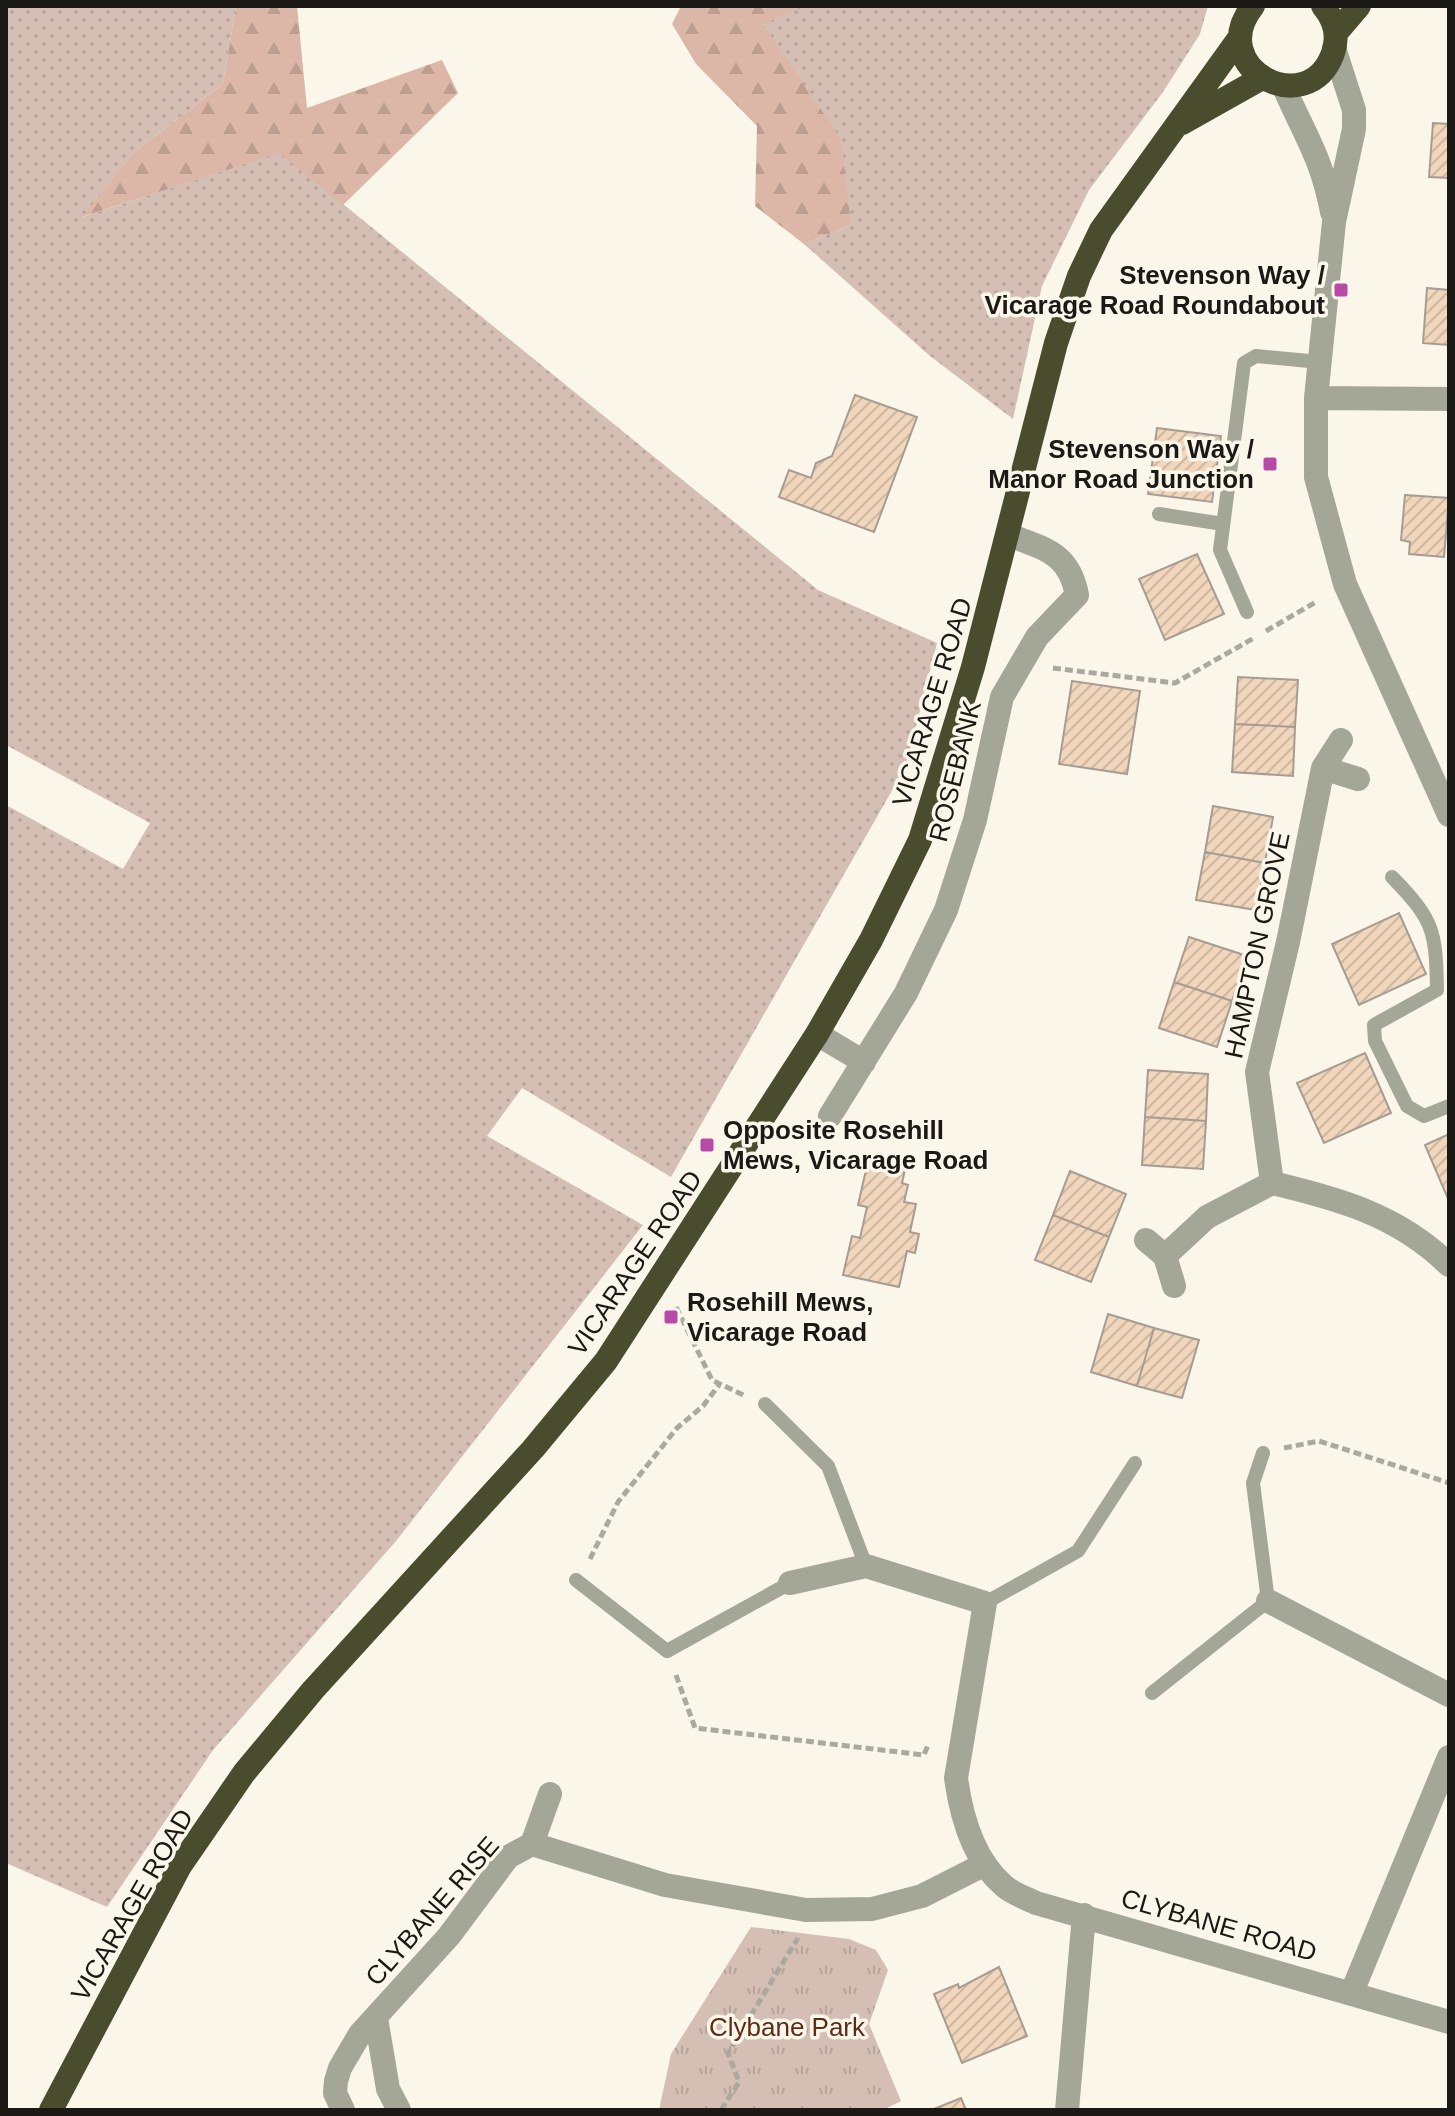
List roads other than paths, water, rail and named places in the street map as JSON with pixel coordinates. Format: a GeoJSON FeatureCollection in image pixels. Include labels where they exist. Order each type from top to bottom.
{"type":"FeatureCollection","features":[{"type":"Feature","properties":{"kind":"highway","name":"VICARAGE ROAD"},"geometry":{"type":"LineString","coordinates":[[51,2110],[180,1866],[244,1773],[313,1690],[533,1449],[606,1361],[817,1034],[871,940],[920,840],[1009,535],[1052,358],[1079,276],[1101,230],[1240,37],[1243,22],[1253,6]]}},
{"type":"Feature","properties":{"kind":"highway"},"geometry":{"type":"LineString","coordinates":[[1323,6],[1335,41]]}},
{"type":"Feature","properties":{"kind":"highway","name":"VICARAGE ROAD"},"geometry":{"type":"LineString","coordinates":[[1173,128],[1273,82],[1303,83],[1318,75],[1335,41],[1359,6]]}},
{"type":"Feature","properties":{"kind":"highway"},"geometry":{"type":"LineString","coordinates":[[1240,37],[1250,67],[1273,82]]}},
{"type":"Feature","properties":{"kind":"street"},"geometry":{"type":"LineString","coordinates":[[1335,41],[1354,110],[1354,129],[1334,222],[1316,398],[1316,477],[1345,584],[1449,815]]}},
{"type":"Feature","properties":{"kind":"street"},"geometry":{"type":"LineString","coordinates":[[1273,82],[1325,173],[1334,222]]}},
{"type":"Feature","properties":{"kind":"street"},"geometry":{"type":"LineString","coordinates":[[1316,398],[1449,399]]}},
{"type":"Feature","properties":{"kind":"street","name":"ROSEBANK"},"geometry":{"type":"LineString","coordinates":[[830,1116],[906,993],[946,910],[975,820],[1002,697],[1037,637],[1077,595],[1073,572],[1055,553],[1009,535]]}},
{"type":"Feature","properties":{"kind":"street","name":"HAMPTON GROVE"},"geometry":{"type":"LineString","coordinates":[[1272,1183],[1257,1072],[1288,942],[1323,768],[1341,740]]}},
{"type":"Feature","properties":{"kind":"street"},"geometry":{"type":"LineString","coordinates":[[1323,768],[1358,779]]}},
{"type":"Feature","properties":{"kind":"street"},"geometry":{"type":"LineString","coordinates":[[817,1034],[864,1062]]}},
{"type":"Feature","properties":{"kind":"street"},"geometry":{"type":"LineString","coordinates":[[1174,1286],[1155,1248],[1272,1183],[1339,1199],[1377,1214],[1440,1244],[1449,1265]]}},
{"type":"Feature","properties":{"kind":"street"},"geometry":{"type":"LineString","coordinates":[[790,1583],[866,1566],[985,1603],[956,1778],[964,1816],[985,1864]]}},
{"type":"Feature","properties":{"kind":"street"},"geometry":{"type":"LineString","coordinates":[[1268,1601],[1449,1695]]}},
{"type":"Feature","properties":{"kind":"street"},"geometry":{"type":"LineString","coordinates":[[1352,1992],[1449,1757]]}},
{"type":"Feature","properties":{"kind":"street","name":"CLYBANE RISE"},"geometry":{"type":"LineString","coordinates":[[343,2110],[335,2093],[340,2068],[360,2034],[449,1936],[508,1857],[532,1844],[550,1794]]}},
{"type":"Feature","properties":{"kind":"street","name":"CLYBANE RISE"},"geometry":{"type":"LineString","coordinates":[[532,1844],[665,1885],[806,1910],[872,1909],[922,1896],[985,1864]]}},
{"type":"Feature","properties":{"kind":"street","name":"CLYBANE ROAD"},"geometry":{"type":"LineString","coordinates":[[985,1864],[1004,1886],[1036,1903],[1449,2022]]}},
{"type":"Feature","properties":{"kind":"street"},"geometry":{"type":"LineString","coordinates":[[1067,2110],[1084,1915]]}},
{"type":"Feature","properties":{"kind":"street","name":"CLYBANE RISE"},"geometry":{"type":"LineString","coordinates":[[376,2018],[388,2089],[399,2110]]}},
{"type":"Feature","properties":{"kind":"lane"},"geometry":{"type":"LineString","coordinates":[[1247,612],[1220,550],[1244,363],[1256,356],[1319,362]]}},
{"type":"Feature","properties":{"kind":"lane"},"geometry":{"type":"LineString","coordinates":[[1159,514],[1223,524]]}},
{"type":"Feature","properties":{"kind":"lane"},"geometry":{"type":"LineString","coordinates":[[1392,877],[1427,916],[1436,942],[1437,990],[1374,1025],[1375,1041],[1407,1106],[1424,1116],[1449,1106]]}},
{"type":"Feature","properties":{"kind":"lane"},"geometry":{"type":"LineString","coordinates":[[765,1404],[828,1466],[866,1566]]}},
{"type":"Feature","properties":{"kind":"lane"},"geometry":{"type":"LineString","coordinates":[[1152,1693],[1268,1601],[1253,1483],[1263,1453]]}},
{"type":"Feature","properties":{"kind":"lane"},"geometry":{"type":"LineString","coordinates":[[985,1603],[1078,1551],[1135,1463]]}},
{"type":"Feature","properties":{"kind":"lane"},"geometry":{"type":"LineString","coordinates":[[576,1580],[667,1651],[790,1583]]}},
{"type":"Feature","properties":{"kind":"place","name":"Stevenson Way / Vicarage Road Roundabout"},"geometry":{"type":"Point","coordinates":[1341,290]}},
{"type":"Feature","properties":{"kind":"place","name":"Stevenson Way / Manor Road Junction"},"geometry":{"type":"Point","coordinates":[1270,464]}},
{"type":"Feature","properties":{"kind":"place","name":"Opposite Rosehill Mews, Vicarage Road"},"geometry":{"type":"Point","coordinates":[707,1145]}},
{"type":"Feature","properties":{"kind":"place","name":"Rosehill Mews, Vicarage Road"},"geometry":{"type":"Point","coordinates":[671,1317]}},
{"type":"Feature","properties":{"kind":"park label","name":"Clybane Park"},"geometry":{"type":"Point","coordinates":[787,2027]}}]}
